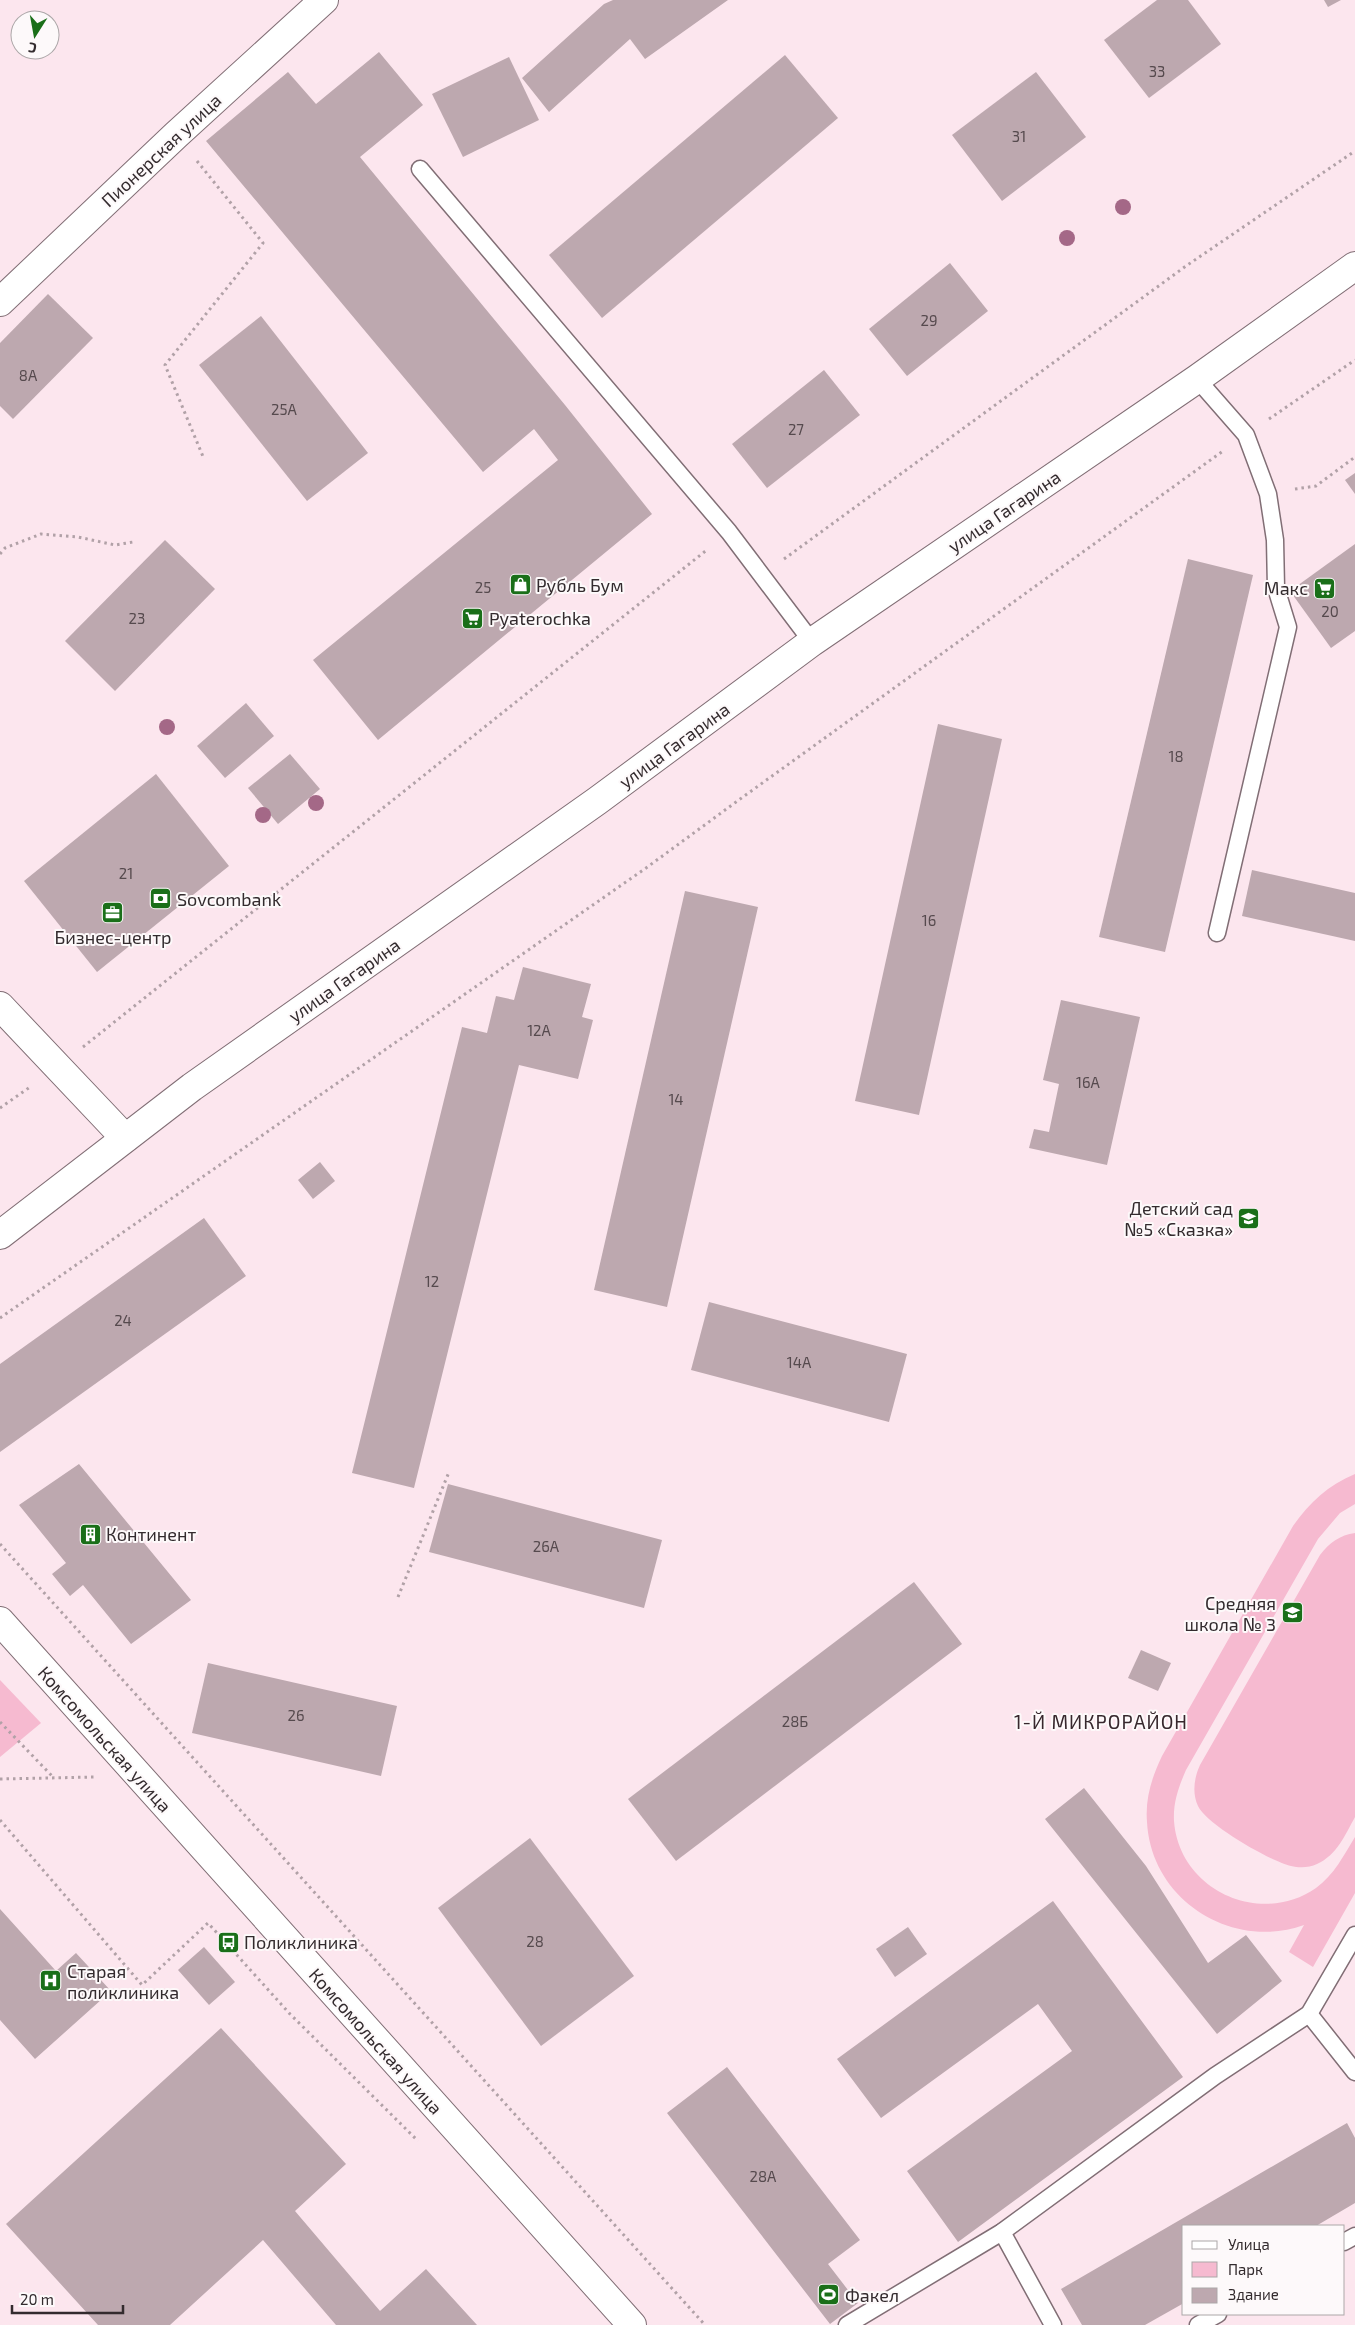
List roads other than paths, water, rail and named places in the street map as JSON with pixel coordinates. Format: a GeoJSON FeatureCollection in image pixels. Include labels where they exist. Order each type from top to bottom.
{"type":"FeatureCollection","features":[{"type":"Feature","properties":{"kind":"main road","name":"Пионерская улица"},"geometry":{"type":"LineString","coordinates":[[0,302],[176,135],[324,0]]}},
{"type":"Feature","properties":{"kind":"main road","name":"улица Гагарина"},"geometry":{"type":"LineString","coordinates":[[0,1235],[192,1087],[598,801],[812,642],[1197,379],[1355,266]]}},
{"type":"Feature","properties":{"kind":"main road"},"geometry":{"type":"LineString","coordinates":[[0,1006],[59,1066],[125,1138]]}},
{"type":"Feature","properties":{"kind":"main road","name":"Комсомольская улица"},"geometry":{"type":"LineString","coordinates":[[0,1621],[632,2325]]}},
{"type":"Feature","properties":{"kind":"lane"},"geometry":{"type":"LineString","coordinates":[[420,170],[729,532],[812,642]]}},
{"type":"Feature","properties":{"kind":"lane"},"geometry":{"type":"LineString","coordinates":[[1197,379],[1246,435],[1268,494],[1275,540],[1276,588],[1288,627],[1217,933]]}},
{"type":"Feature","properties":{"kind":"lane"},"geometry":{"type":"LineString","coordinates":[[847,2325],[1002,2232],[1215,2076],[1309,2014],[1355,1935]]}},
{"type":"Feature","properties":{"kind":"lane"},"geometry":{"type":"LineString","coordinates":[[1309,2014],[1355,2072]]}},
{"type":"Feature","properties":{"kind":"lane"},"geometry":{"type":"LineString","coordinates":[[1002,2232],[1052,2325]]}},
{"type":"Feature","properties":{"kind":"lane"},"geometry":{"type":"LineString","coordinates":[[1198,2325],[1216,2315]]}},
{"type":"Feature","properties":{"kind":"place","name":"Рубль Бум"},"geometry":{"type":"Point","coordinates":[520,585]}},
{"type":"Feature","properties":{"kind":"place","name":"Макс"},"geometry":{"type":"Point","coordinates":[1324,588]}},
{"type":"Feature","properties":{"kind":"place","name":"Pyaterochka"},"geometry":{"type":"Point","coordinates":[473,618]}},
{"type":"Feature","properties":{"kind":"place","name":"Sovcombank"},"geometry":{"type":"Point","coordinates":[161,899]}},
{"type":"Feature","properties":{"kind":"place","name":"Бизнес-центр"},"geometry":{"type":"Point","coordinates":[113,912]}},
{"type":"Feature","properties":{"kind":"place","name":"Детский сад №5 «Сказка»"},"geometry":{"type":"Point","coordinates":[1249,1218]}},
{"type":"Feature","properties":{"kind":"place","name":"Континент"},"geometry":{"type":"Point","coordinates":[90,1534]}},
{"type":"Feature","properties":{"kind":"place","name":"Средняя школа № 3"},"geometry":{"type":"Point","coordinates":[1292,1613]}},
{"type":"Feature","properties":{"kind":"place","name":"Поликлиника"},"geometry":{"type":"Point","coordinates":[228,1942]}},
{"type":"Feature","properties":{"kind":"place","name":"Старая поликлиника"},"geometry":{"type":"Point","coordinates":[51,1981]}},
{"type":"Feature","properties":{"kind":"place","name":"Факел"},"geometry":{"type":"Point","coordinates":[829,2295]}},
{"type":"Feature","properties":{"kind":"district","name":"1-Й МИКРОРАЙОН"},"geometry":{"type":"Point","coordinates":[1101,1721]}}]}
